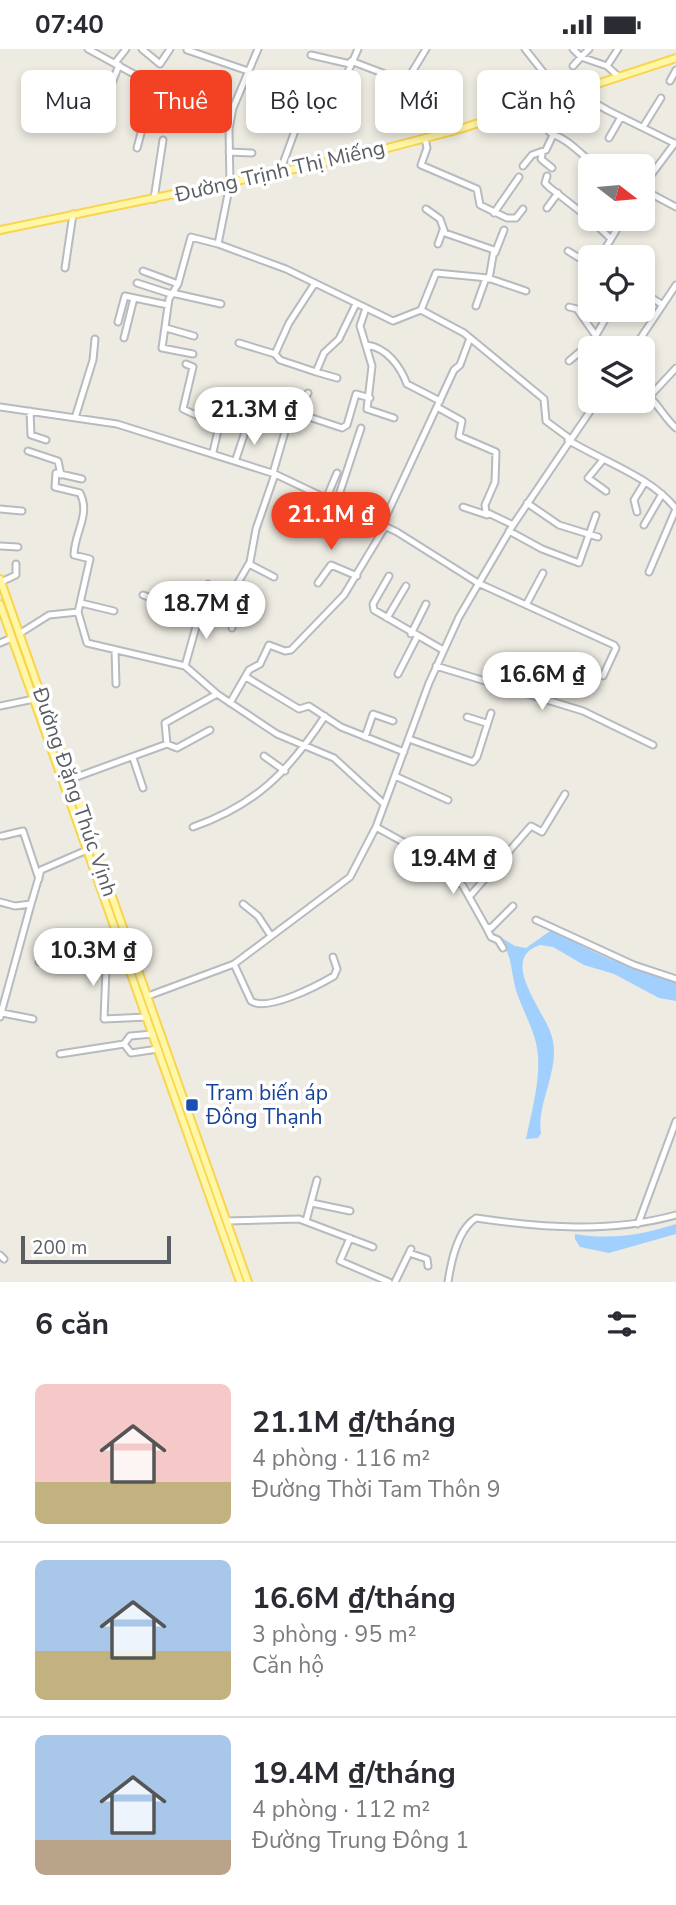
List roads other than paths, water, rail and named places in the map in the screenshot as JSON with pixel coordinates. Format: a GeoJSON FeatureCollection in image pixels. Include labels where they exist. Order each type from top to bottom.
{"type":"FeatureCollection","features":[{"type":"Feature","properties":{"kind":"main road","name":"Đường Trịnh Thị Miếng"},"geometry":{"type":"LineString","coordinates":[[600,82],[676,58]]}},
{"type":"Feature","properties":{"kind":"main road","name":"Đường Trịnh Thị Miếng"},"geometry":{"type":"LineString","coordinates":[[0,230],[73,213],[282,174],[444,133]]}},
{"type":"Feature","properties":{"kind":"main road","name":"Đường Đặng Thúc Vịnh"},"geometry":{"type":"LineString","coordinates":[[1,581],[144,997],[248,1282]]}},
{"type":"Feature","properties":{"kind":"main road","name":"Đường Đặng Thúc Vịnh"},"geometry":{"type":"LineString","coordinates":[[0,604],[121,946],[144,997],[152,1034],[240,1282]]}},
{"type":"Feature","properties":{"kind":"street"},"geometry":{"type":"LineString","coordinates":[[88,49],[154,85],[137,148]]}},
{"type":"Feature","properties":{"kind":"street"},"geometry":{"type":"LineString","coordinates":[[115,70],[126,49]]}},
{"type":"Feature","properties":{"kind":"street"},"geometry":{"type":"LineString","coordinates":[[142,49],[160,64],[170,49]]}},
{"type":"Feature","properties":{"kind":"street"},"geometry":{"type":"LineString","coordinates":[[248,70],[258,49]]}},
{"type":"Feature","properties":{"kind":"street"},"geometry":{"type":"LineString","coordinates":[[323,57],[327,49]]}},
{"type":"Feature","properties":{"kind":"street"},"geometry":{"type":"LineString","coordinates":[[282,174],[281,169],[300,117],[322,100],[337,97],[358,49]]}},
{"type":"Feature","properties":{"kind":"street"},"geometry":{"type":"LineString","coordinates":[[414,70],[425,49]]}},
{"type":"Feature","properties":{"kind":"street"},"geometry":{"type":"LineString","coordinates":[[525,49],[542,70]]}},
{"type":"Feature","properties":{"kind":"street"},"geometry":{"type":"LineString","coordinates":[[573,49],[582,57],[607,66],[618,76]]}},
{"type":"Feature","properties":{"kind":"street"},"geometry":{"type":"LineString","coordinates":[[573,66],[589,49]]}},
{"type":"Feature","properties":{"kind":"street"},"geometry":{"type":"LineString","coordinates":[[607,66],[618,49]]}},
{"type":"Feature","properties":{"kind":"street"},"geometry":{"type":"LineString","coordinates":[[187,50],[246,70]]}},
{"type":"Feature","properties":{"kind":"street"},"geometry":{"type":"LineString","coordinates":[[311,55],[351,62],[375,71]]}},
{"type":"Feature","properties":{"kind":"street"},"geometry":{"type":"LineString","coordinates":[[670,81],[676,70]]}},
{"type":"Feature","properties":{"kind":"street"},"geometry":{"type":"LineString","coordinates":[[218,244],[230,184],[229,129],[233,108],[246,76]]}},
{"type":"Feature","properties":{"kind":"street"},"geometry":{"type":"LineString","coordinates":[[643,128],[661,98]]}},
{"type":"Feature","properties":{"kind":"street"},"geometry":{"type":"LineString","coordinates":[[600,104],[675,143],[655,170]]}},
{"type":"Feature","properties":{"kind":"street"},"geometry":{"type":"LineString","coordinates":[[609,138],[621,117]]}},
{"type":"Feature","properties":{"kind":"street"},"geometry":{"type":"LineString","coordinates":[[552,168],[542,161],[542,154],[553,135],[566,140],[579,154]]}},
{"type":"Feature","properties":{"kind":"street"},"geometry":{"type":"LineString","coordinates":[[425,138],[427,148],[421,165],[477,189],[480,205],[494,213],[513,219],[523,209]]}},
{"type":"Feature","properties":{"kind":"street"},"geometry":{"type":"LineString","coordinates":[[154,199],[163,140]]}},
{"type":"Feature","properties":{"kind":"street"},"geometry":{"type":"LineString","coordinates":[[229,152],[252,153]]}},
{"type":"Feature","properties":{"kind":"street"},"geometry":{"type":"LineString","coordinates":[[523,166],[532,155],[542,154]]}},
{"type":"Feature","properties":{"kind":"street"},"geometry":{"type":"LineString","coordinates":[[547,176],[545,183],[578,209]]}},
{"type":"Feature","properties":{"kind":"street"},"geometry":{"type":"LineString","coordinates":[[494,213],[519,177]]}},
{"type":"Feature","properties":{"kind":"street"},"geometry":{"type":"LineString","coordinates":[[547,208],[558,193]]}},
{"type":"Feature","properties":{"kind":"street"},"geometry":{"type":"LineString","coordinates":[[655,195],[676,207]]}},
{"type":"Feature","properties":{"kind":"street"},"geometry":{"type":"LineString","coordinates":[[426,209],[440,219],[443,230],[438,244]]}},
{"type":"Feature","properties":{"kind":"street"},"geometry":{"type":"LineString","coordinates":[[65,268],[73,213]]}},
{"type":"Feature","properties":{"kind":"street"},"geometry":{"type":"LineString","coordinates":[[443,230],[494,250],[495,253]]}},
{"type":"Feature","properties":{"kind":"street"},"geometry":{"type":"LineString","coordinates":[[476,306],[505,230]]}},
{"type":"Feature","properties":{"kind":"street"},"geometry":{"type":"LineString","coordinates":[[603,231],[611,239]]}},
{"type":"Feature","properties":{"kind":"street"},"geometry":{"type":"LineString","coordinates":[[608,245],[616,231]]}},
{"type":"Feature","properties":{"kind":"street"},"geometry":{"type":"LineString","coordinates":[[192,355],[162,348],[168,305],[178,284],[191,237],[218,244],[315,283],[393,321],[421,310],[436,273],[487,278],[526,291]]}},
{"type":"Feature","properties":{"kind":"street"},"geometry":{"type":"LineString","coordinates":[[568,251],[578,257]]}},
{"type":"Feature","properties":{"kind":"street"},"geometry":{"type":"LineString","coordinates":[[143,271],[178,284]]}},
{"type":"Feature","properties":{"kind":"street"},"geometry":{"type":"LineString","coordinates":[[137,283],[171,294],[221,304]]}},
{"type":"Feature","properties":{"kind":"street"},"geometry":{"type":"LineString","coordinates":[[275,354],[289,323],[315,283]]}},
{"type":"Feature","properties":{"kind":"street"},"geometry":{"type":"LineString","coordinates":[[642,336],[663,305],[674,294],[676,285]]}},
{"type":"Feature","properties":{"kind":"street"},"geometry":{"type":"LineString","coordinates":[[118,322],[125,296],[168,305]]}},
{"type":"Feature","properties":{"kind":"street"},"geometry":{"type":"LineString","coordinates":[[124,338],[134,298]]}},
{"type":"Feature","properties":{"kind":"street"},"geometry":{"type":"LineString","coordinates":[[655,300],[663,305]]}},
{"type":"Feature","properties":{"kind":"street"},"geometry":{"type":"LineString","coordinates":[[316,372],[324,353],[339,339],[356,304]]}},
{"type":"Feature","properties":{"kind":"street"},"geometry":{"type":"LineString","coordinates":[[569,307],[577,309],[596,336],[604,322]]}},
{"type":"Feature","properties":{"kind":"street"},"geometry":{"type":"LineString","coordinates":[[366,308],[360,326],[372,366],[367,409],[394,418]]}},
{"type":"Feature","properties":{"kind":"street"},"geometry":{"type":"LineString","coordinates":[[421,310],[470,338],[544,399],[547,421],[569,439],[602,461],[645,482],[662,494],[676,509],[649,572]]}},
{"type":"Feature","properties":{"kind":"street"},"geometry":{"type":"LineString","coordinates":[[166,328],[194,336]]}},
{"type":"Feature","properties":{"kind":"street"},"geometry":{"type":"LineString","coordinates":[[230,703],[249,670],[262,661],[271,643],[285,651],[291,650],[344,595],[358,576],[384,526],[454,370],[460,365],[470,338]]}},
{"type":"Feature","properties":{"kind":"street"},"geometry":{"type":"LineString","coordinates":[[75,418],[93,360],[95,339]]}},
{"type":"Feature","properties":{"kind":"street"},"geometry":{"type":"LineString","coordinates":[[239,343],[275,354],[280,360],[337,377]]}},
{"type":"Feature","properties":{"kind":"street"},"geometry":{"type":"LineString","coordinates":[[367,345],[380,348],[400,366],[407,384],[440,401]]}},
{"type":"Feature","properties":{"kind":"street"},"geometry":{"type":"LineString","coordinates":[[569,361],[578,355]]}},
{"type":"Feature","properties":{"kind":"street"},"geometry":{"type":"LineString","coordinates":[[186,364],[193,367],[183,409],[219,426],[213,453]]}},
{"type":"Feature","properties":{"kind":"street"},"geometry":{"type":"LineString","coordinates":[[655,391],[676,368]]}},
{"type":"Feature","properties":{"kind":"street"},"geometry":{"type":"LineString","coordinates":[[297,412],[309,393]]}},
{"type":"Feature","properties":{"kind":"street"},"geometry":{"type":"LineString","coordinates":[[232,628],[236,586],[249,564],[256,529],[291,411],[342,428],[347,425],[356,394],[370,398]]}},
{"type":"Feature","properties":{"kind":"street"},"geometry":{"type":"LineString","coordinates":[[655,404],[676,428]]}},
{"type":"Feature","properties":{"kind":"street"},"geometry":{"type":"LineString","coordinates":[[0,407],[117,424],[274,473],[384,526],[478,583],[624,652]]}},
{"type":"Feature","properties":{"kind":"street"},"geometry":{"type":"LineString","coordinates":[[437,407],[462,421],[459,436],[496,452],[495,482],[485,505],[486,512],[490,515]]}},
{"type":"Feature","properties":{"kind":"street"},"geometry":{"type":"LineString","coordinates":[[30,411],[30,435],[46,440]]}},
{"type":"Feature","properties":{"kind":"street"},"geometry":{"type":"LineString","coordinates":[[144,997],[234,964],[350,877],[376,827],[443,650],[513,524],[588,413]]}},
{"type":"Feature","properties":{"kind":"street"},"geometry":{"type":"LineString","coordinates":[[236,459],[247,426]]}},
{"type":"Feature","properties":{"kind":"street"},"geometry":{"type":"LineString","coordinates":[[336,504],[361,428]]}},
{"type":"Feature","properties":{"kind":"street"},"geometry":{"type":"LineString","coordinates":[[28,451],[58,461],[61,475]]}},
{"type":"Feature","properties":{"kind":"street"},"geometry":{"type":"LineString","coordinates":[[602,461],[588,478],[606,491]]}},
{"type":"Feature","properties":{"kind":"street"},"geometry":{"type":"LineString","coordinates":[[82,479],[56,473],[55,487],[80,493],[83,502],[84,521],[74,555],[90,559],[78,612],[87,643],[185,666],[217,694],[277,734],[292,743],[306,744],[334,758],[353,772],[383,803]]}},
{"type":"Feature","properties":{"kind":"street"},"geometry":{"type":"LineString","coordinates":[[326,499],[337,473]]}},
{"type":"Feature","properties":{"kind":"street"},"geometry":{"type":"LineString","coordinates":[[637,512],[634,500],[645,482]]}},
{"type":"Feature","properties":{"kind":"street"},"geometry":{"type":"LineString","coordinates":[[644,525],[662,494]]}},
{"type":"Feature","properties":{"kind":"street"},"geometry":{"type":"LineString","coordinates":[[527,503],[559,525],[598,537]]}},
{"type":"Feature","properties":{"kind":"street"},"geometry":{"type":"LineString","coordinates":[[463,507],[513,524]]}},
{"type":"Feature","properties":{"kind":"street"},"geometry":{"type":"LineString","coordinates":[[0,509],[22,511]]}},
{"type":"Feature","properties":{"kind":"street"},"geometry":{"type":"LineString","coordinates":[[509,531],[542,549],[579,563],[596,515]]}},
{"type":"Feature","properties":{"kind":"street"},"geometry":{"type":"LineString","coordinates":[[0,546],[18,547]]}},
{"type":"Feature","properties":{"kind":"street"},"geometry":{"type":"LineString","coordinates":[[1,581],[16,575],[16,564]]}},
{"type":"Feature","properties":{"kind":"street"},"geometry":{"type":"LineString","coordinates":[[249,564],[274,577]]}},
{"type":"Feature","properties":{"kind":"street"},"geometry":{"type":"LineString","coordinates":[[318,583],[331,565],[358,576]]}},
{"type":"Feature","properties":{"kind":"street"},"geometry":{"type":"LineString","coordinates":[[526,605],[543,573]]}},
{"type":"Feature","properties":{"kind":"street"},"geometry":{"type":"LineString","coordinates":[[388,576],[373,604],[374,610],[443,650]]}},
{"type":"Feature","properties":{"kind":"street"},"geometry":{"type":"LineString","coordinates":[[185,666],[207,586],[234,599]]}},
{"type":"Feature","properties":{"kind":"street"},"geometry":{"type":"LineString","coordinates":[[387,618],[406,586]]}},
{"type":"Feature","properties":{"kind":"street"},"geometry":{"type":"LineString","coordinates":[[143,596],[199,616]]}},
{"type":"Feature","properties":{"kind":"street"},"geometry":{"type":"LineString","coordinates":[[81,603],[114,611]]}},
{"type":"Feature","properties":{"kind":"street"},"geometry":{"type":"LineString","coordinates":[[398,674],[426,604]]}},
{"type":"Feature","properties":{"kind":"street"},"geometry":{"type":"LineString","coordinates":[[19,634],[49,615],[78,612]]}},
{"type":"Feature","properties":{"kind":"street"},"geometry":{"type":"LineString","coordinates":[[0,643],[12,638]]}},
{"type":"Feature","properties":{"kind":"street"},"geometry":{"type":"LineString","coordinates":[[603,676],[616,648]]}},
{"type":"Feature","properties":{"kind":"street"},"geometry":{"type":"LineString","coordinates":[[115,650],[116,684]]}},
{"type":"Feature","properties":{"kind":"street"},"geometry":{"type":"LineString","coordinates":[[436,666],[583,712],[653,745]]}},
{"type":"Feature","properties":{"kind":"street"},"geometry":{"type":"LineString","coordinates":[[246,677],[299,709],[309,706],[341,727],[404,752]]}},
{"type":"Feature","properties":{"kind":"street"},"geometry":{"type":"LineString","coordinates":[[167,744],[165,723],[217,694]]}},
{"type":"Feature","properties":{"kind":"street"},"geometry":{"type":"LineString","coordinates":[[0,706],[34,699]]}},
{"type":"Feature","properties":{"kind":"street"},"geometry":{"type":"LineString","coordinates":[[365,737],[373,713],[393,721]]}},
{"type":"Feature","properties":{"kind":"street"},"geometry":{"type":"LineString","coordinates":[[408,739],[472,762],[477,757],[491,713]]}},
{"type":"Feature","properties":{"kind":"street"},"geometry":{"type":"LineString","coordinates":[[192,827],[211,820],[267,788],[285,771],[325,716]]}},
{"type":"Feature","properties":{"kind":"street"},"geometry":{"type":"LineString","coordinates":[[467,717],[486,723]]}},
{"type":"Feature","properties":{"kind":"street"},"geometry":{"type":"LineString","coordinates":[[71,779],[167,744],[177,748],[210,730]]}},
{"type":"Feature","properties":{"kind":"street"},"geometry":{"type":"LineString","coordinates":[[264,756],[285,771]]}},
{"type":"Feature","properties":{"kind":"street"},"geometry":{"type":"LineString","coordinates":[[133,758],[142,787]]}},
{"type":"Feature","properties":{"kind":"street"},"geometry":{"type":"LineString","coordinates":[[396,776],[447,800]]}},
{"type":"Feature","properties":{"kind":"street"},"geometry":{"type":"LineString","coordinates":[[469,897],[531,826],[542,832],[565,794]]}},
{"type":"Feature","properties":{"kind":"street"},"geometry":{"type":"LineString","coordinates":[[376,827],[441,863],[463,885],[491,937],[498,940],[503,948]]}},
{"type":"Feature","properties":{"kind":"street"},"geometry":{"type":"LineString","coordinates":[[2,836],[23,831],[39,879]]}},
{"type":"Feature","properties":{"kind":"street"},"geometry":{"type":"LineString","coordinates":[[33,1019],[1,1015],[41,870],[88,850]]}},
{"type":"Feature","properties":{"kind":"street"},"geometry":{"type":"LineString","coordinates":[[0,902],[15,906],[31,904]]}},
{"type":"Feature","properties":{"kind":"street"},"geometry":{"type":"LineString","coordinates":[[243,904],[258,916],[271,936]]}},
{"type":"Feature","properties":{"kind":"street"},"geometry":{"type":"LineString","coordinates":[[486,927],[491,927],[513,906]]}},
{"type":"Feature","properties":{"kind":"street"},"geometry":{"type":"LineString","coordinates":[[536,921],[564,935],[676,979]]}},
{"type":"Feature","properties":{"kind":"street"},"geometry":{"type":"LineString","coordinates":[[82,947],[121,946]]}},
{"type":"Feature","properties":{"kind":"street"},"geometry":{"type":"LineString","coordinates":[[234,964],[250,1001],[261,1005],[273,1003],[334,976],[337,969],[333,957]]}},
{"type":"Feature","properties":{"kind":"street"},"geometry":{"type":"LineString","coordinates":[[39,962],[77,969],[106,969],[128,965]]}},
{"type":"Feature","properties":{"kind":"street"},"geometry":{"type":"LineString","coordinates":[[106,969],[104,1019],[147,1017]]}},
{"type":"Feature","properties":{"kind":"street"},"geometry":{"type":"LineString","coordinates":[[60,1054],[124,1044],[130,1036],[152,1034]]}},
{"type":"Feature","properties":{"kind":"street"},"geometry":{"type":"LineString","coordinates":[[124,1044],[131,1053],[158,1049]]}},
{"type":"Feature","properties":{"kind":"street"},"geometry":{"type":"LineString","coordinates":[[638,1224],[676,1121]]}},
{"type":"Feature","properties":{"kind":"street"},"geometry":{"type":"LineString","coordinates":[[306,1221],[317,1180]]}},
{"type":"Feature","properties":{"kind":"street"},"geometry":{"type":"LineString","coordinates":[[312,1203],[350,1211]]}},
{"type":"Feature","properties":{"kind":"street"},"geometry":{"type":"LineString","coordinates":[[448,1282],[458,1244],[471,1222],[476,1219],[522,1225],[588,1227],[638,1224],[676,1215]]}},
{"type":"Feature","properties":{"kind":"street"},"geometry":{"type":"LineString","coordinates":[[227,1221],[288,1217],[306,1221],[373,1247]]}},
{"type":"Feature","properties":{"kind":"street"},"geometry":{"type":"LineString","coordinates":[[350,1238],[340,1261],[389,1282]]}},
{"type":"Feature","properties":{"kind":"street"},"geometry":{"type":"LineString","coordinates":[[395,1282],[410,1251],[427,1259],[428,1266]]}},
{"type":"Feature","properties":{"kind":"water"},"geometry":{"type":"Polygon","coordinates":[[[559,930],[596,953],[632,968],[676,981],[676,1001],[659,998],[614,974],[584,965],[553,947],[540,945],[528,952],[523,962],[523,974],[548,1026],[554,1049],[540,1122],[541,1133],[538,1138],[526,1139],[537,1079],[536,1043],[516,990],[506,949],[491,936],[491,931],[515,946],[526,948],[550,931],[559,930]]]}},
{"type":"Feature","properties":{"kind":"water"},"geometry":{"type":"Polygon","coordinates":[[[676,1224],[676,1234],[609,1253],[580,1247],[575,1239],[575,1234],[601,1237],[626,1235],[676,1224]]]}},
{"type":"Feature","properties":{"kind":"place","name":"Trạm biến áp Đông Thạnh"},"geometry":{"type":"Point","coordinates":[192,1105]}}]}
